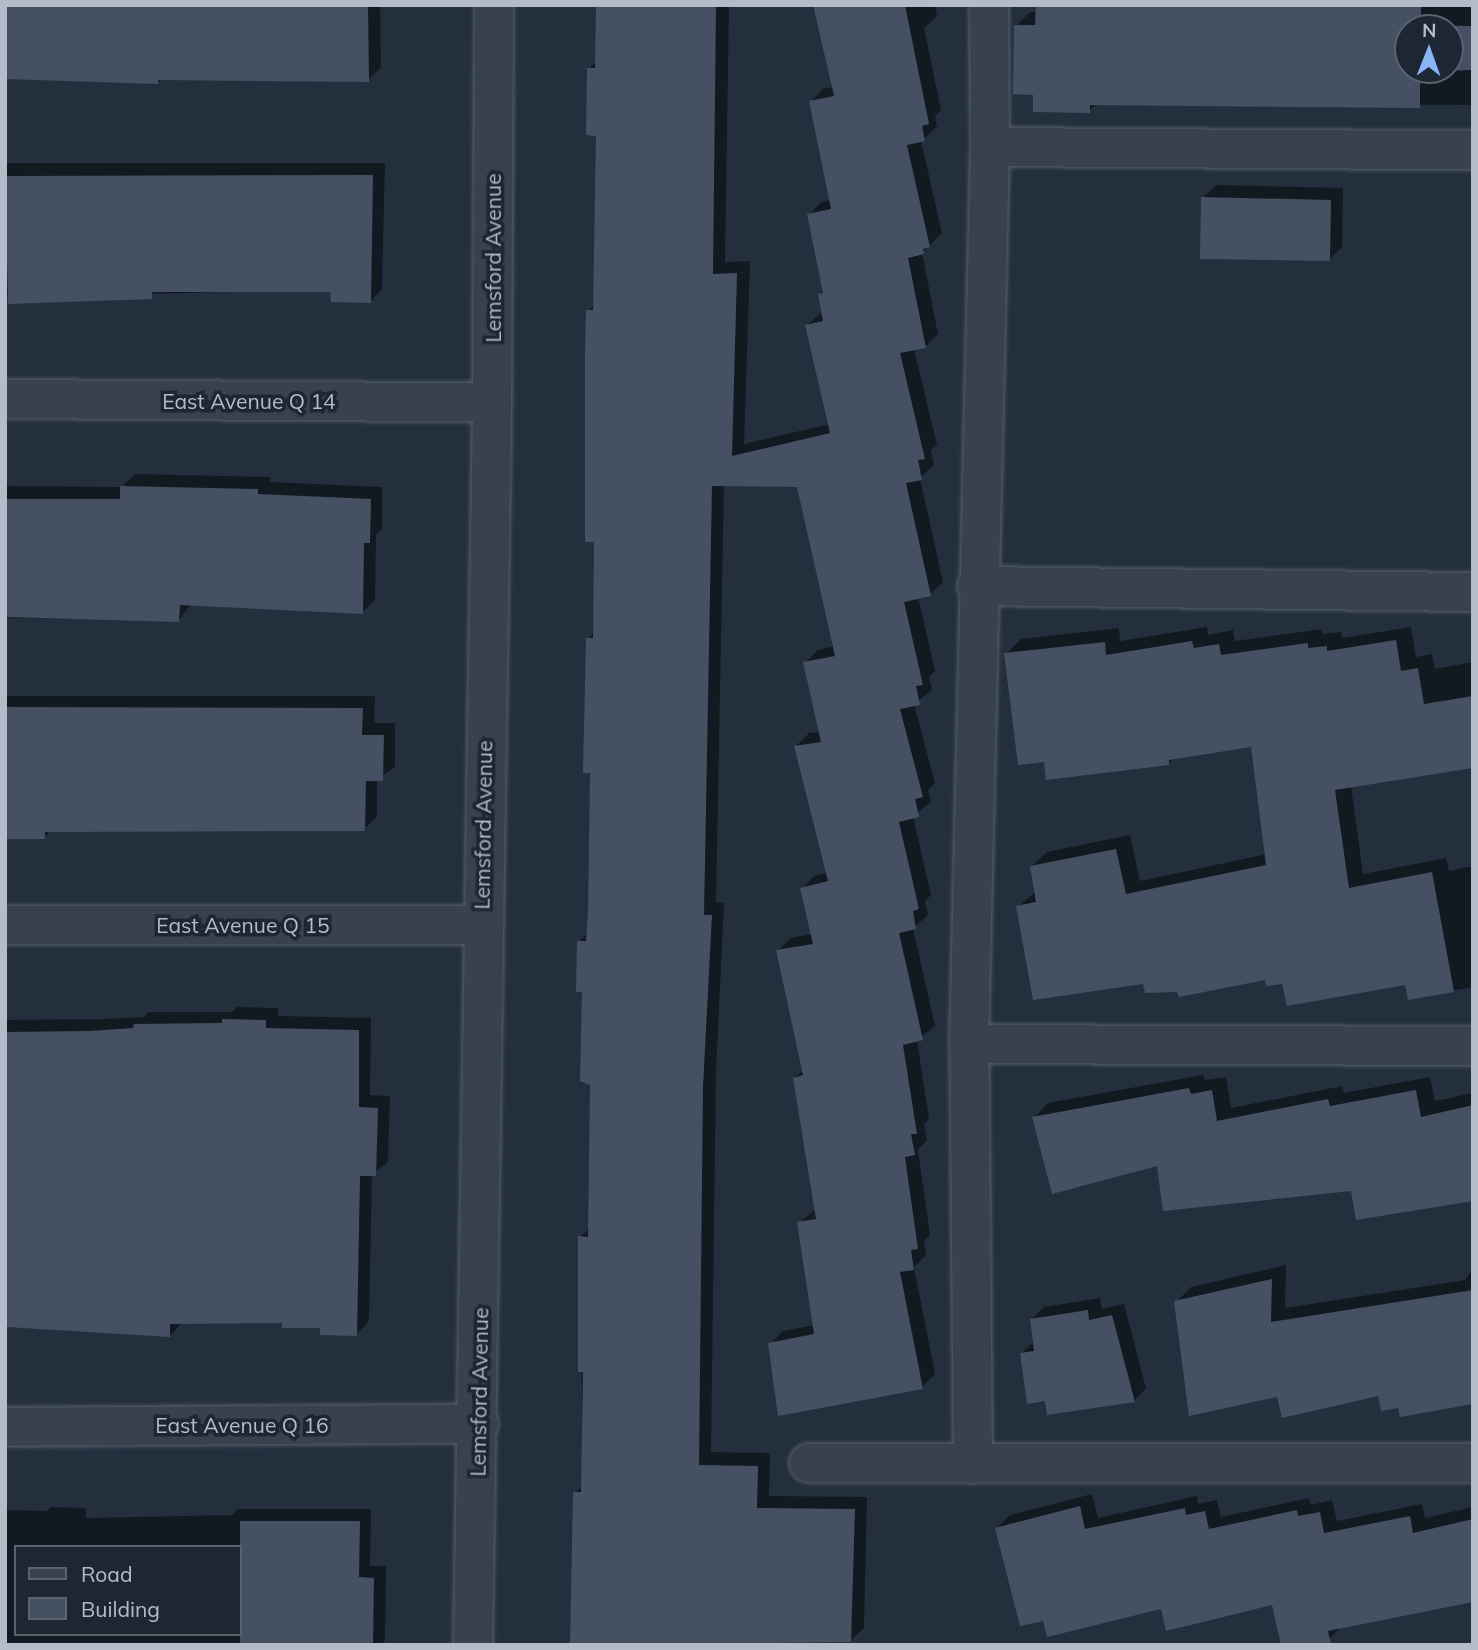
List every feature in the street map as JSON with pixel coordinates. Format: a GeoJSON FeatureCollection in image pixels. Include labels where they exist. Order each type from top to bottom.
{"type":"FeatureCollection","features":[{"type":"Feature","properties":{"kind":"street","name":"Lemsford Avenue"},"geometry":{"type":"LineString","coordinates":[[473,1645],[479,1424],[481,925],[492,402],[494,5]]}},
{"type":"Feature","properties":{"kind":"street"},"geometry":{"type":"LineString","coordinates":[[973,1464],[969,1044],[977,586],[990,148],[989,5]]}},
{"type":"Feature","properties":{"kind":"street"},"geometry":{"type":"LineString","coordinates":[[990,148],[1473,150]]}},
{"type":"Feature","properties":{"kind":"street","name":"East Avenue Q 14"},"geometry":{"type":"LineString","coordinates":[[5,399],[492,402]]}},
{"type":"Feature","properties":{"kind":"street"},"geometry":{"type":"LineString","coordinates":[[977,586],[1473,592]]}},
{"type":"Feature","properties":{"kind":"street","name":"East Avenue Q 15"},"geometry":{"type":"LineString","coordinates":[[5,925],[481,925]]}},
{"type":"Feature","properties":{"kind":"street"},"geometry":{"type":"LineString","coordinates":[[969,1044],[1473,1046]]}},
{"type":"Feature","properties":{"kind":"street","name":"East Avenue Q 16"},"geometry":{"type":"LineString","coordinates":[[5,1427],[479,1424]]}},
{"type":"Feature","properties":{"kind":"street"},"geometry":{"type":"LineString","coordinates":[[809,1463],[1473,1463]]}},
{"type":"Feature","properties":{"kind":"building"},"geometry":{"type":"Polygon","coordinates":[[[5,5],[368,5],[369,82],[158,80],[158,84],[5,79],[5,5]]]}},
{"type":"Feature","properties":{"kind":"building"},"geometry":{"type":"Polygon","coordinates":[[[596,5],[716,5],[713,274],[737,273],[732,456],[830,433],[805,325],[823,321],[818,294],[823,293],[807,214],[831,209],[809,101],[834,96],[813,5],[905,5],[929,124],[922,126],[925,141],[907,145],[930,247],[923,249],[924,254],[908,258],[926,348],[900,353],[925,459],[918,460],[922,480],[906,483],[931,596],[904,602],[923,685],[916,686],[920,705],[900,709],[923,797],[915,799],[919,817],[899,822],[919,909],[913,911],[916,929],[899,933],[923,1040],[903,1045],[917,1134],[911,1134],[915,1155],[905,1157],[918,1249],[911,1250],[914,1270],[900,1272],[923,1389],[778,1416],[768,1343],[814,1334],[797,1222],[816,1219],[793,1078],[803,1075],[776,950],[813,944],[800,888],[828,881],[794,746],[821,742],[803,662],[835,656],[797,487],[712,486],[704,915],[712,915],[703,1087],[699,1465],[758,1466],[757,1508],[855,1509],[851,1642],[570,1645],[573,1492],[581,1492],[583,1372],[578,1372],[578,1236],[588,1237],[590,1085],[580,1081],[582,992],[576,992],[577,941],[586,941],[588,913],[590,773],[583,773],[586,638],[593,638],[594,542],[585,542],[585,350],[586,310],[593,310],[596,136],[586,135],[587,68],[595,68],[596,5]]]}},
{"type":"Feature","properties":{"kind":"building"},"geometry":{"type":"Polygon","coordinates":[[[1036,5],[1421,5],[1421,14],[1394,14],[1394,84],[1420,84],[1420,108],[1090,105],[1090,113],[1033,112],[1033,95],[1013,94],[1014,25],[1035,25],[1036,5]]]}},
{"type":"Feature","properties":{"kind":"building"},"geometry":{"type":"Polygon","coordinates":[[[1464,26],[1473,26],[1473,70],[1464,70],[1464,26]]]}},
{"type":"Feature","properties":{"kind":"building"},"geometry":{"type":"Polygon","coordinates":[[[373,175],[371,303],[331,302],[330,292],[152,292],[152,299],[8,304],[5,176],[373,175]]]}},
{"type":"Feature","properties":{"kind":"building"},"geometry":{"type":"Polygon","coordinates":[[[1201,197],[1331,200],[1330,261],[1200,259],[1201,197]]]}},
{"type":"Feature","properties":{"kind":"building"},"geometry":{"type":"Polygon","coordinates":[[[120,486],[258,489],[258,494],[371,499],[370,543],[364,543],[363,614],[180,605],[179,622],[5,617],[5,499],[120,499],[120,486]]]}},
{"type":"Feature","properties":{"kind":"building"},"geometry":{"type":"Polygon","coordinates":[[[1396,640],[1401,671],[1418,668],[1424,704],[1473,696],[1473,768],[1335,790],[1349,888],[1432,872],[1454,992],[1408,1000],[1405,985],[1287,1006],[1282,984],[1266,986],[1265,980],[1179,997],[1177,992],[1145,993],[1143,984],[1033,1000],[1016,906],[1036,902],[1030,866],[1116,849],[1126,894],[1266,865],[1251,747],[1169,760],[1169,765],[1046,780],[1044,762],[1018,765],[1004,653],[1105,642],[1106,655],[1192,641],[1194,648],[1219,644],[1221,655],[1308,643],[1308,648],[1327,646],[1327,651],[1396,640]]]}},
{"type":"Feature","properties":{"kind":"building"},"geometry":{"type":"Polygon","coordinates":[[[5,707],[363,708],[362,735],[384,735],[383,781],[366,781],[365,831],[45,832],[45,839],[5,839],[5,707]]]}},
{"type":"Feature","properties":{"kind":"building"},"geometry":{"type":"Polygon","coordinates":[[[222,1019],[266,1020],[266,1028],[359,1030],[359,1107],[378,1108],[376,1176],[360,1176],[357,1336],[320,1335],[320,1328],[282,1328],[282,1323],[170,1324],[170,1337],[5,1327],[5,1032],[90,1031],[133,1028],[134,1024],[222,1023],[222,1019]]]}},
{"type":"Feature","properties":{"kind":"building"},"geometry":{"type":"Polygon","coordinates":[[[1189,1088],[1191,1094],[1212,1090],[1217,1121],[1328,1099],[1330,1106],[1416,1090],[1421,1117],[1473,1105],[1473,1201],[1356,1220],[1351,1191],[1163,1211],[1157,1166],[1052,1194],[1032,1117],[1189,1088]]]}},
{"type":"Feature","properties":{"kind":"building"},"geometry":{"type":"Polygon","coordinates":[[[1272,1279],[1271,1322],[1473,1290],[1473,1404],[1400,1417],[1398,1408],[1381,1411],[1378,1396],[1282,1418],[1277,1397],[1189,1416],[1174,1301],[1272,1279]]]}},
{"type":"Feature","properties":{"kind":"building"},"geometry":{"type":"Polygon","coordinates":[[[1088,1310],[1089,1320],[1112,1315],[1135,1402],[1047,1415],[1045,1401],[1027,1404],[1020,1353],[1034,1351],[1030,1319],[1088,1310]]]}},
{"type":"Feature","properties":{"kind":"building"},"geometry":{"type":"Polygon","coordinates":[[[1080,1506],[1085,1529],[1185,1508],[1186,1515],[1205,1511],[1209,1529],[1297,1510],[1298,1516],[1320,1512],[1324,1533],[1410,1516],[1413,1533],[1473,1519],[1473,1602],[1328,1631],[1331,1645],[1281,1645],[1272,1605],[1166,1631],[1161,1609],[1047,1637],[1043,1621],[1020,1626],[995,1528],[1080,1506]]]}},
{"type":"Feature","properties":{"kind":"building"},"geometry":{"type":"Polygon","coordinates":[[[240,1521],[360,1521],[359,1577],[374,1578],[373,1645],[240,1645],[240,1521]]]}}]}
